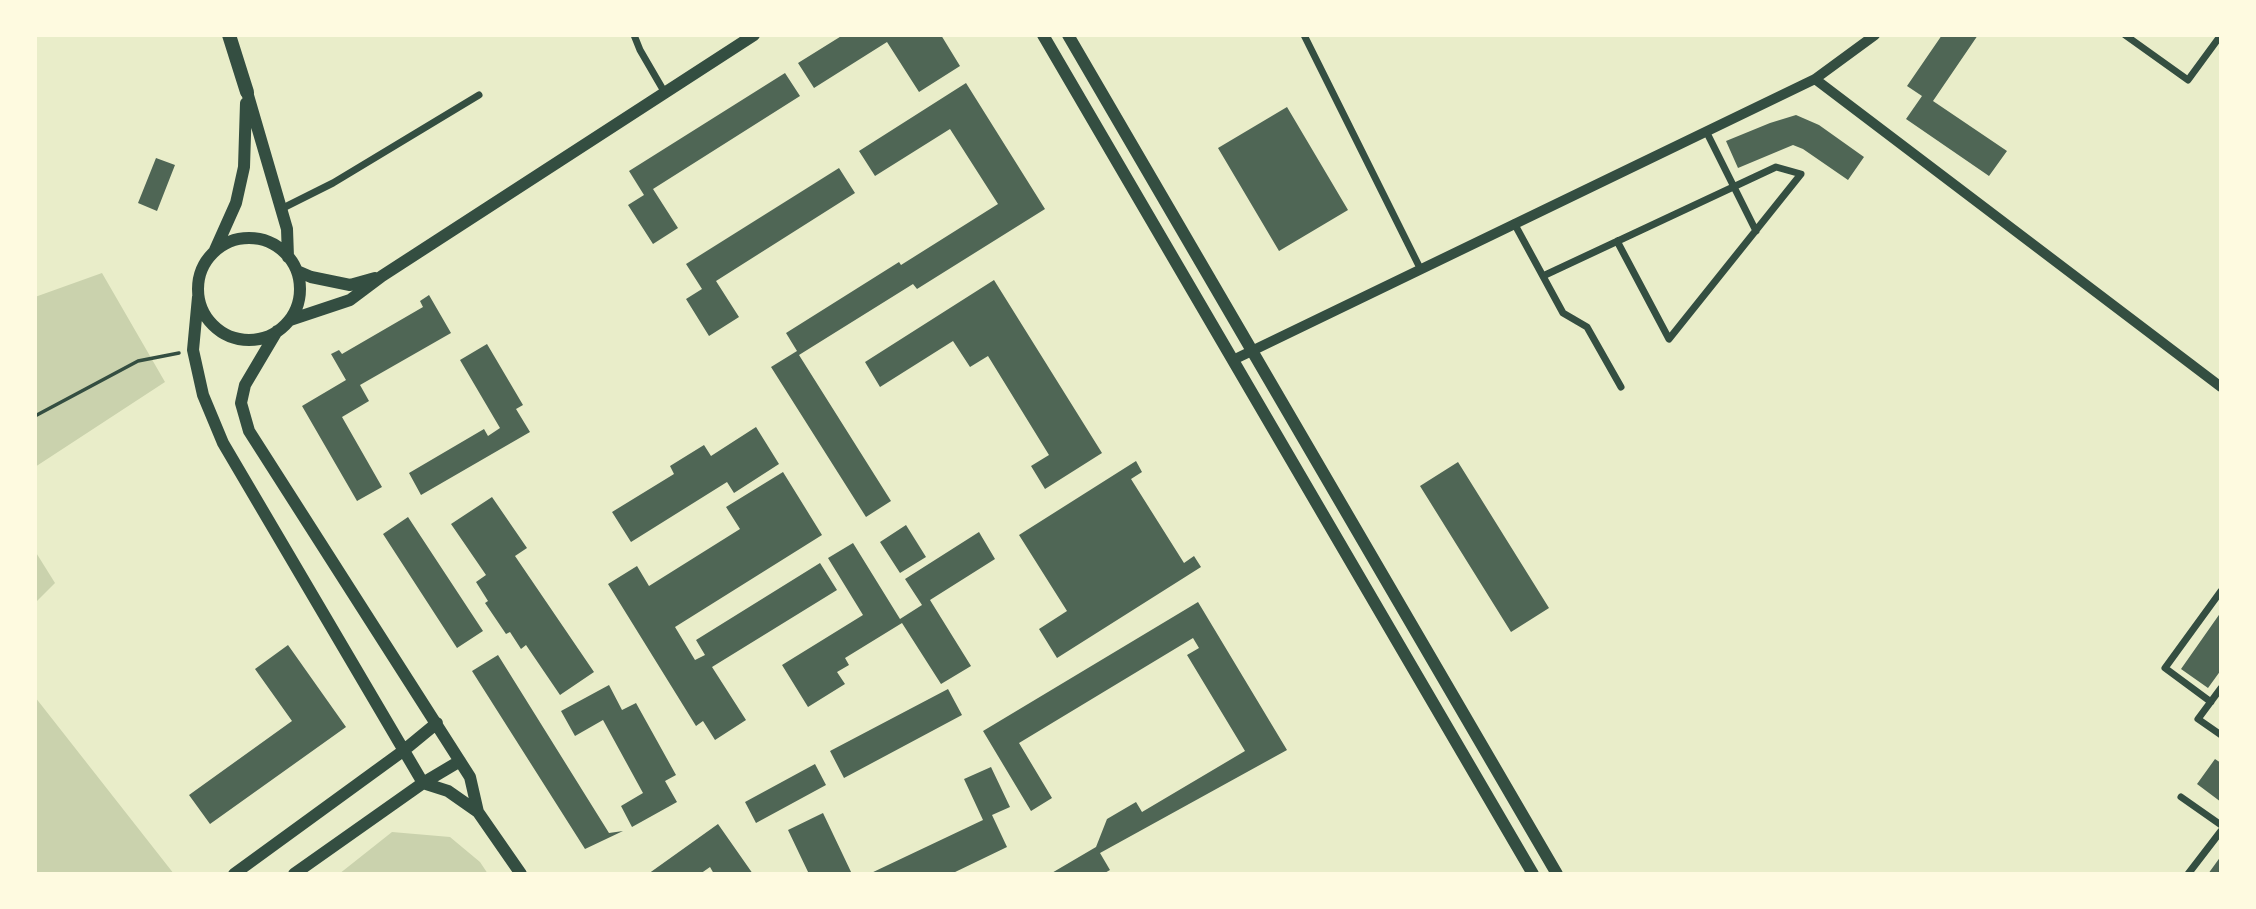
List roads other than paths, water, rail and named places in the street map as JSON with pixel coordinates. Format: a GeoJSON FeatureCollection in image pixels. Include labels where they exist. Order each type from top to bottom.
{"type":"FeatureCollection","features":[{"type":"Feature","properties":{"kind":"main road"},"geometry":{"type":"LineString","coordinates":[[229,35],[287,229],[288,257]]}},
{"type":"Feature","properties":{"kind":"main road"},"geometry":{"type":"LineString","coordinates":[[290,320],[350,300],[382,276],[754,35]]}},
{"type":"Feature","properties":{"kind":"main road"},"geometry":{"type":"LineString","coordinates":[[1043,35],[1533,874]]}},
{"type":"Feature","properties":{"kind":"main road"},"geometry":{"type":"LineString","coordinates":[[1068,35],[1558,874]]}},
{"type":"Feature","properties":{"kind":"main road"},"geometry":{"type":"LineString","coordinates":[[247,92],[244,167],[236,203],[199,281],[193,350],[203,395],[223,443],[423,783],[448,791],[478,812],[521,874]]}},
{"type":"Feature","properties":{"kind":"main road"},"geometry":{"type":"LineString","coordinates":[[213,253],[229,241],[260,239],[275,246],[288,257],[297,271],[300,288],[298,305],[290,320],[278,331],[245,385],[241,403],[249,431],[470,777],[478,812]]}},
{"type":"Feature","properties":{"kind":"main road"},"geometry":{"type":"LineString","coordinates":[[297,271],[319,279],[350,285],[382,276]]}},
{"type":"Feature","properties":{"kind":"main road"},"geometry":{"type":"LineString","coordinates":[[198,297],[204,314],[215,327],[229,336],[245,340],[262,338],[278,331]]}},
{"type":"Feature","properties":{"kind":"main road"},"geometry":{"type":"LineString","coordinates":[[234,874],[403,751],[437,723]]}},
{"type":"Feature","properties":{"kind":"main road"},"geometry":{"type":"LineString","coordinates":[[293,874],[423,783],[460,761]]}},
{"type":"Feature","properties":{"kind":"street"},"geometry":{"type":"LineString","coordinates":[[634,35],[666,93]]}},
{"type":"Feature","properties":{"kind":"street"},"geometry":{"type":"LineString","coordinates":[[1304,35],[1420,268]]}},
{"type":"Feature","properties":{"kind":"street"},"geometry":{"type":"LineString","coordinates":[[1233,360],[1815,79],[1875,35]]}},
{"type":"Feature","properties":{"kind":"street"},"geometry":{"type":"LineString","coordinates":[[2125,35],[2188,80],[2221,36]]}},
{"type":"Feature","properties":{"kind":"street"},"geometry":{"type":"LineString","coordinates":[[1815,79],[2221,387]]}},
{"type":"Feature","properties":{"kind":"street"},"geometry":{"type":"LineString","coordinates":[[281,209],[333,183],[479,95]]}},
{"type":"Feature","properties":{"kind":"street"},"geometry":{"type":"LineString","coordinates":[[1706,131],[1756,231]]}},
{"type":"Feature","properties":{"kind":"street"},"geometry":{"type":"LineString","coordinates":[[1543,276],[1776,167],[1801,174],[1670,339],[1617,242]]}},
{"type":"Feature","properties":{"kind":"street"},"geometry":{"type":"LineString","coordinates":[[1514,223],[1563,313],[1587,327],[1621,387]]}},
{"type":"Feature","properties":{"kind":"street"},"geometry":{"type":"LineString","coordinates":[[2211,702],[2165,668],[2221,591]]}},
{"type":"Feature","properties":{"kind":"street"},"geometry":{"type":"LineString","coordinates":[[2221,688],[2198,719],[2221,735]]}},
{"type":"Feature","properties":{"kind":"street"},"geometry":{"type":"LineString","coordinates":[[2181,797],[2221,825]]}},
{"type":"Feature","properties":{"kind":"street"},"geometry":{"type":"LineString","coordinates":[[2188,874],[2221,831]]}}]}
